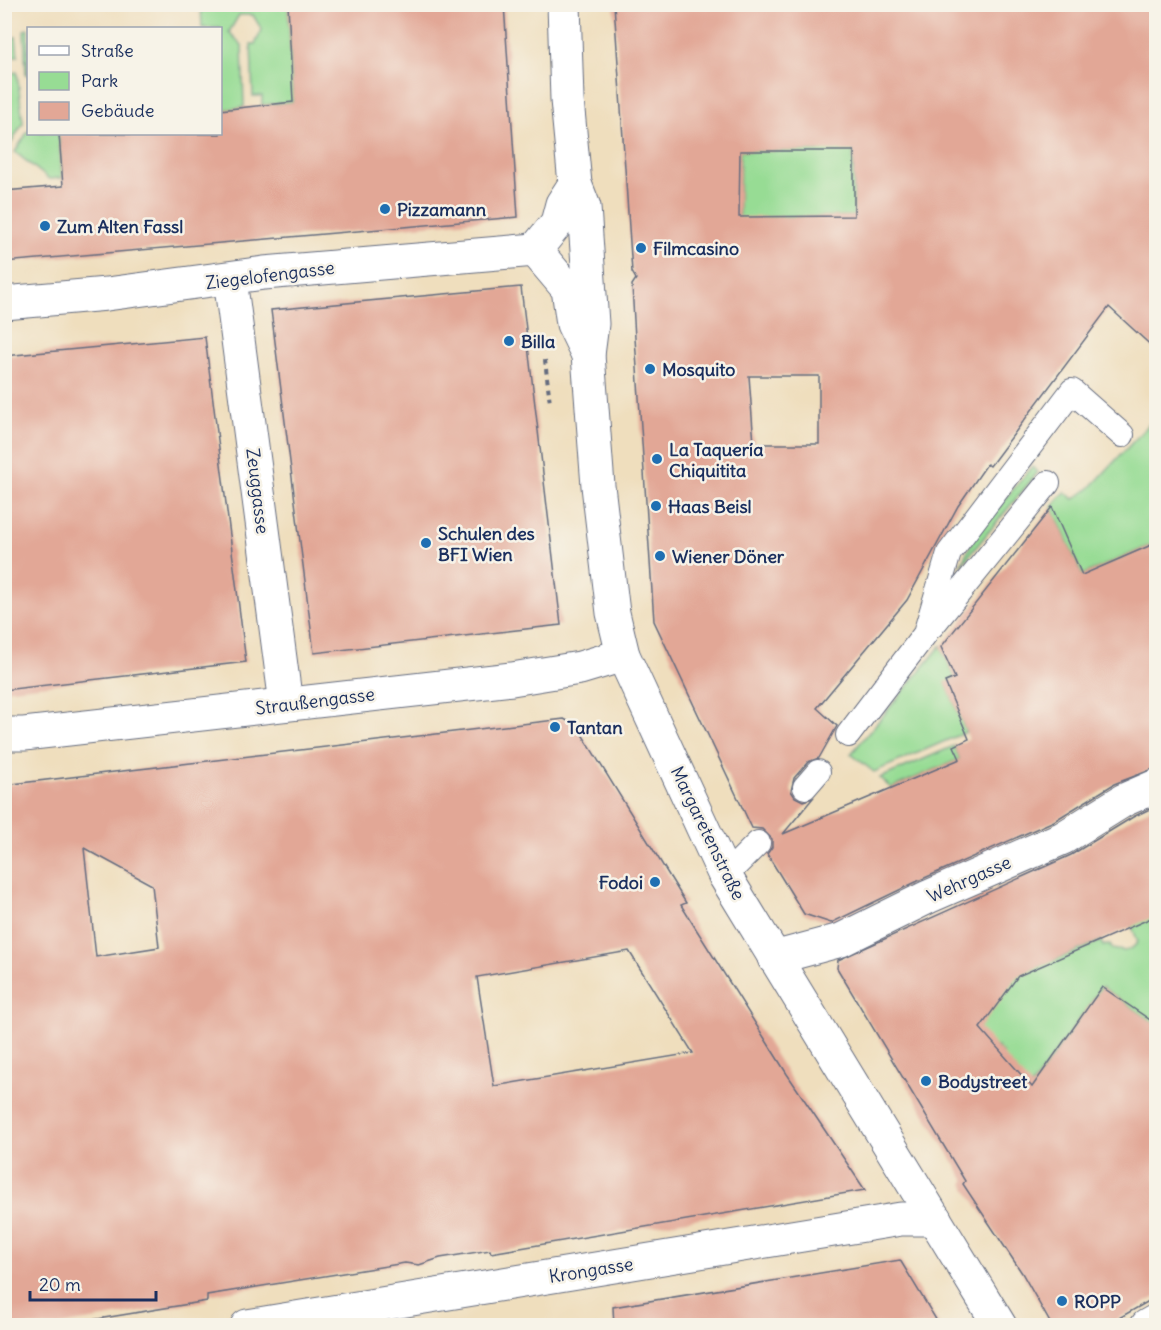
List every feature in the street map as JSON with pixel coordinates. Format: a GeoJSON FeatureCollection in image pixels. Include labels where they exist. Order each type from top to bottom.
{"type":"FeatureCollection","features":[{"type":"Feature","properties":{"kind":"street","name":"Margaretenstraße"},"geometry":{"type":"LineString","coordinates":[[564,4],[567,100],[575,184],[584,207],[592,324],[588,355],[605,550],[613,613],[623,655],[725,876],[1000,1326]]}},
{"type":"Feature","properties":{"kind":"street"},"geometry":{"type":"LineString","coordinates":[[535,250],[557,223],[562,204],[575,184]]}},
{"type":"Feature","properties":{"kind":"street","name":"Margaretenstraße"},"geometry":{"type":"LineString","coordinates":[[535,250],[568,289],[573,324],[588,355]]}},
{"type":"Feature","properties":{"kind":"street","name":"Ziegelofengasse"},"geometry":{"type":"LineString","coordinates":[[4,303],[230,279],[264,273],[535,250]]}},
{"type":"Feature","properties":{"kind":"street","name":"Zeuggasse"},"geometry":{"type":"LineString","coordinates":[[230,279],[286,704]]}},
{"type":"Feature","properties":{"kind":"street","name":"Straußengasse"},"geometry":{"type":"LineString","coordinates":[[4,734],[24,734],[512,679],[580,668],[623,655]]}},
{"type":"Feature","properties":{"kind":"street","name":"Wehrgasse"},"geometry":{"type":"LineString","coordinates":[[774,958],[841,940],[928,897],[1063,838],[1124,800],[1156,786]]}},
{"type":"Feature","properties":{"kind":"street","name":"Krongasse"},"geometry":{"type":"LineString","coordinates":[[247,1326],[890,1221],[935,1219]]}},
{"type":"Feature","properties":{"kind":"street"},"geometry":{"type":"LineString","coordinates":[[1147,1326],[1156,1321]]}},
{"type":"Feature","properties":{"kind":"lane"},"geometry":{"type":"LineString","coordinates":[[925,634],[949,553],[1072,391],[1122,435]]}},
{"type":"Feature","properties":{"kind":"lane"},"geometry":{"type":"LineString","coordinates":[[848,735],[925,634],[1048,483]]}},
{"type":"Feature","properties":{"kind":"lane"},"geometry":{"type":"LineString","coordinates":[[725,876],[758,843]]}},
{"type":"Feature","properties":{"kind":"green space"},"geometry":{"type":"Polygon","coordinates":[[[201,5],[288,5],[293,102],[262,105],[262,96],[253,96],[251,44],[255,44],[262,30],[253,15],[239,15],[229,32],[242,45],[244,107],[222,110],[222,27],[202,27],[201,5]]]}},
{"type":"Feature","properties":{"kind":"green space"},"geometry":{"type":"Polygon","coordinates":[[[27,29],[27,75],[26,75],[24,30],[27,29]]]}},
{"type":"Feature","properties":{"kind":"green space"},"geometry":{"type":"Polygon","coordinates":[[[16,37],[18,56],[5,57],[5,39],[16,37]]]}},
{"type":"Feature","properties":{"kind":"green space"},"geometry":{"type":"Polygon","coordinates":[[[17,72],[23,123],[5,153],[5,74],[17,72]]]}},
{"type":"Feature","properties":{"kind":"green space"},"geometry":{"type":"Polygon","coordinates":[[[853,111],[854,216],[739,218],[740,151],[819,151],[853,111]]]}},
{"type":"Feature","properties":{"kind":"green space"},"geometry":{"type":"Polygon","coordinates":[[[27,133],[27,135],[59,135],[62,178],[49,179],[15,152],[27,133]]]}},
{"type":"Feature","properties":{"kind":"green space"},"geometry":{"type":"Polygon","coordinates":[[[1156,417],[1156,543],[1082,575],[1052,507],[1065,492],[1074,499],[1090,488],[1156,417]]]}},
{"type":"Feature","properties":{"kind":"green space"},"geometry":{"type":"Polygon","coordinates":[[[1032,467],[1038,472],[959,568],[976,534],[1032,467]]]}},
{"type":"Feature","properties":{"kind":"green space"},"geometry":{"type":"Polygon","coordinates":[[[941,646],[955,678],[946,683],[966,732],[874,772],[851,754],[941,646]]]}},
{"type":"Feature","properties":{"kind":"green space"},"geometry":{"type":"Polygon","coordinates":[[[954,746],[960,759],[891,788],[880,778],[954,746]]]}},
{"type":"Feature","properties":{"kind":"green space"},"geometry":{"type":"Polygon","coordinates":[[[1156,913],[1156,1024],[1102,987],[1013,1113],[1003,1054],[997,1047],[970,1038],[1016,976],[1101,941],[1103,946],[1110,944],[1112,949],[1124,951],[1130,949],[1138,942],[1131,924],[1156,913]]]}},
{"type":"Feature","properties":{"kind":"building"},"geometry":{"type":"Polygon","coordinates":[[[288,4],[504,4],[518,217],[4,262],[4,191],[63,186],[59,135],[222,135],[222,110],[293,102],[288,4]]]}},
{"type":"Feature","properties":{"kind":"building"},"geometry":{"type":"Polygon","coordinates":[[[614,4],[1118,4],[1156,10],[1156,350],[1109,307],[990,466],[987,464],[958,506],[907,600],[817,708],[837,726],[819,758],[808,762],[794,778],[791,791],[795,797],[803,801],[813,798],[783,834],[960,759],[954,746],[969,739],[945,682],[955,678],[941,647],[1052,507],[1082,575],[1156,543],[1156,768],[1114,784],[1054,821],[920,880],[831,923],[804,914],[767,854],[772,847],[772,839],[762,829],[752,828],[654,621],[632,285],[636,279],[632,272],[614,4]],[[740,151],[739,217],[854,216],[854,151],[740,151]],[[749,376],[754,444],[819,444],[819,376],[749,376]]]}},
{"type":"Feature","properties":{"kind":"building"},"geometry":{"type":"Polygon","coordinates":[[[521,287],[561,625],[314,653],[271,310],[521,287]]]}},
{"type":"Feature","properties":{"kind":"building"},"geometry":{"type":"Polygon","coordinates":[[[205,337],[246,662],[4,690],[4,356],[205,337]]]}},
{"type":"Feature","properties":{"kind":"building"},"geometry":{"type":"Polygon","coordinates":[[[564,719],[577,726],[686,903],[681,905],[787,1074],[865,1190],[491,1253],[490,1250],[440,1258],[419,1265],[405,1263],[207,1295],[207,1301],[55,1326],[4,1326],[4,785],[564,719]],[[84,848],[96,957],[159,947],[152,885],[84,848]],[[629,951],[477,977],[494,1086],[693,1053],[629,951]]]}},
{"type":"Feature","properties":{"kind":"building"},"geometry":{"type":"Polygon","coordinates":[[[1156,806],[1156,916],[1018,976],[980,1028],[1032,1087],[1102,987],[1156,1024],[1156,1297],[1105,1326],[1052,1326],[1022,1273],[963,1184],[965,1181],[837,968],[838,960],[1071,855],[1133,817],[1156,806]]]}},
{"type":"Feature","properties":{"kind":"building"},"geometry":{"type":"Polygon","coordinates":[[[900,1260],[940,1326],[614,1326],[613,1307],[900,1260]]]}},
{"type":"Feature","properties":{"kind":"place","name":"Pizzamann"},"geometry":{"type":"Point","coordinates":[385,209]}},
{"type":"Feature","properties":{"kind":"place","name":"Zum Alten Fassl"},"geometry":{"type":"Point","coordinates":[45,226]}},
{"type":"Feature","properties":{"kind":"place","name":"Filmcasino"},"geometry":{"type":"Point","coordinates":[641,248]}},
{"type":"Feature","properties":{"kind":"place","name":"Billa"},"geometry":{"type":"Point","coordinates":[509,341]}},
{"type":"Feature","properties":{"kind":"place","name":"Mosquito"},"geometry":{"type":"Point","coordinates":[650,369]}},
{"type":"Feature","properties":{"kind":"place","name":"La Taquería Chiquitita"},"geometry":{"type":"Point","coordinates":[657,459]}},
{"type":"Feature","properties":{"kind":"place","name":"Haas Beisl"},"geometry":{"type":"Point","coordinates":[656,506]}},
{"type":"Feature","properties":{"kind":"place","name":"Schulen des BFI Wien"},"geometry":{"type":"Point","coordinates":[426,543]}},
{"type":"Feature","properties":{"kind":"place","name":"Wiener Döner"},"geometry":{"type":"Point","coordinates":[660,556]}},
{"type":"Feature","properties":{"kind":"place","name":"Tantan"},"geometry":{"type":"Point","coordinates":[555,727]}},
{"type":"Feature","properties":{"kind":"place","name":"Fodoi"},"geometry":{"type":"Point","coordinates":[655,882]}},
{"type":"Feature","properties":{"kind":"place","name":"Bodystreet"},"geometry":{"type":"Point","coordinates":[926,1081]}},
{"type":"Feature","properties":{"kind":"place","name":"ROPP"},"geometry":{"type":"Point","coordinates":[1062,1301]}}]}
